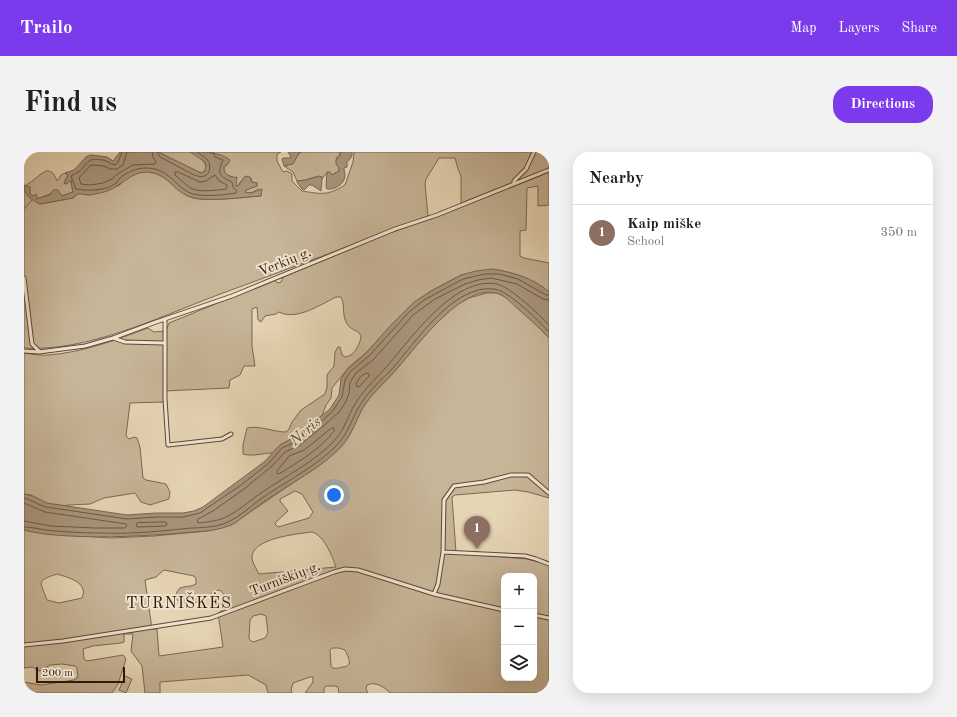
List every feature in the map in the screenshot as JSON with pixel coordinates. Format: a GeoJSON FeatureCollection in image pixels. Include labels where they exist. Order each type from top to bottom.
{"type":"FeatureCollection","features":[{"type":"Feature","properties":{"kind":"street"},"geometry":{"type":"LineString","coordinates":[[514,184],[514,181],[526,169],[534,152]]}},
{"type":"Feature","properties":{"kind":"street","name":"Verkių g."},"geometry":{"type":"LineString","coordinates":[[25,351],[39,352],[93,344],[113,338],[232,296],[395,229],[437,215],[549,170]]}},
{"type":"Feature","properties":{"kind":"street"},"geometry":{"type":"LineString","coordinates":[[24,278],[32,344],[39,352]]}},
{"type":"Feature","properties":{"kind":"street"},"geometry":{"type":"LineString","coordinates":[[164,319],[165,411],[168,445],[222,439],[231,434]]}},
{"type":"Feature","properties":{"kind":"street"},"geometry":{"type":"LineString","coordinates":[[113,338],[125,342],[164,342]]}},
{"type":"Feature","properties":{"kind":"street"},"geometry":{"type":"LineString","coordinates":[[25,351],[32,344]]}},
{"type":"Feature","properties":{"kind":"street"},"geometry":{"type":"LineString","coordinates":[[434,594],[438,584],[443,552],[444,500],[454,486],[484,482],[511,475],[528,475],[549,493]]}},
{"type":"Feature","properties":{"kind":"street"},"geometry":{"type":"LineString","coordinates":[[443,552],[525,556],[536,558],[549,564]]}},
{"type":"Feature","properties":{"kind":"street","name":"Turniškių g."},"geometry":{"type":"LineString","coordinates":[[24,645],[62,641],[211,618],[345,569],[358,570],[434,594],[501,609]]}},
{"type":"Feature","properties":{"kind":"street"},"geometry":{"type":"LineString","coordinates":[[537,616],[549,618]]}},
{"type":"Feature","properties":{"kind":"shaded area"},"geometry":{"type":"Polygon","coordinates":[[[158,152],[193,153],[199,156],[203,161],[206,170],[201,173],[158,152]]]}},
{"type":"Feature","properties":{"kind":"shaded area"},"geometry":{"type":"Polygon","coordinates":[[[209,152],[281,152],[277,154],[277,161],[283,172],[287,171],[292,174],[292,181],[302,191],[329,193],[345,185],[353,162],[354,152],[549,152],[549,168],[461,203],[461,176],[455,158],[439,158],[426,179],[425,184],[428,216],[121,332],[72,345],[48,348],[24,348],[24,190],[40,204],[73,198],[79,193],[90,195],[120,185],[121,182],[137,173],[148,172],[158,174],[193,198],[217,199],[261,196],[260,190],[258,189],[251,193],[244,192],[257,186],[257,183],[252,182],[251,178],[240,182],[238,186],[236,186],[233,177],[225,173],[224,167],[214,153],[209,152]]]}},
{"type":"Feature","properties":{"kind":"shaded area"},"geometry":{"type":"Polygon","coordinates":[[[301,152],[340,152],[340,155],[336,158],[339,171],[332,175],[327,172],[322,179],[322,177],[315,177],[297,181],[293,172],[284,166],[287,166],[301,152]]]}},
{"type":"Feature","properties":{"kind":"shaded area"},"geometry":{"type":"Polygon","coordinates":[[[46,171],[52,172],[57,181],[61,175],[65,173],[68,175],[64,183],[66,184],[73,179],[71,183],[73,192],[62,196],[53,191],[50,194],[36,199],[30,194],[26,185],[46,171]]]}},
{"type":"Feature","properties":{"kind":"shaded area"},"geometry":{"type":"Polygon","coordinates":[[[549,172],[549,205],[538,206],[538,186],[527,188],[526,230],[520,231],[520,256],[549,263],[549,292],[520,276],[499,270],[461,275],[431,291],[407,309],[367,352],[349,367],[332,388],[331,398],[326,405],[322,416],[295,437],[280,445],[273,453],[250,455],[243,454],[243,445],[247,428],[257,427],[286,432],[301,410],[325,394],[327,387],[327,375],[334,366],[335,352],[338,347],[340,347],[342,355],[345,357],[349,356],[357,348],[361,337],[358,332],[352,329],[346,322],[341,297],[336,297],[308,311],[293,315],[279,312],[265,316],[261,322],[258,320],[257,307],[252,309],[252,346],[255,366],[244,366],[240,375],[230,380],[229,388],[164,391],[164,402],[130,403],[126,436],[129,439],[134,437],[137,438],[140,447],[143,478],[166,484],[170,492],[169,499],[150,505],[141,502],[135,493],[104,498],[90,504],[63,506],[44,503],[31,495],[24,494],[24,353],[49,355],[75,351],[100,345],[148,328],[154,332],[166,331],[169,323],[274,280],[278,283],[281,282],[284,275],[549,172]]]}},
{"type":"Feature","properties":{"kind":"shaded area"},"geometry":{"type":"Polygon","coordinates":[[[487,293],[497,293],[507,298],[549,338],[549,498],[515,490],[455,495],[452,497],[456,553],[527,559],[549,565],[549,693],[390,693],[383,687],[376,684],[370,684],[367,685],[366,689],[368,693],[339,693],[338,687],[326,686],[324,688],[324,693],[305,693],[313,682],[313,677],[310,677],[293,683],[291,690],[292,693],[268,693],[266,685],[248,675],[160,682],[160,693],[145,693],[142,666],[131,651],[133,634],[124,634],[124,642],[93,646],[83,649],[84,659],[87,661],[123,655],[126,659],[118,684],[112,693],[24,693],[24,682],[41,685],[74,680],[78,677],[77,668],[75,666],[62,664],[50,665],[40,671],[33,667],[24,668],[24,530],[51,534],[111,538],[208,531],[231,525],[321,464],[340,448],[349,436],[363,407],[371,396],[394,372],[432,327],[455,306],[469,298],[487,293]],[[295,491],[280,499],[288,511],[276,522],[275,524],[278,527],[309,518],[313,512],[302,494],[295,491]],[[312,532],[276,538],[258,546],[253,552],[252,559],[259,574],[336,567],[324,541],[312,532]],[[164,570],[156,577],[145,580],[152,629],[157,629],[159,656],[223,647],[218,613],[225,609],[224,594],[220,590],[212,593],[204,601],[183,603],[177,600],[177,593],[180,588],[196,584],[196,579],[194,576],[164,570]],[[57,574],[46,578],[42,582],[47,600],[59,603],[82,598],[83,592],[80,584],[57,574]],[[261,614],[253,616],[250,620],[249,638],[253,642],[265,638],[268,633],[266,616],[261,614]],[[332,648],[330,650],[331,666],[333,668],[348,665],[349,658],[345,650],[332,648]]]}},
{"type":"Feature","properties":{"kind":"shaded area"},"geometry":{"type":"Polygon","coordinates":[[[125,676],[132,679],[126,693],[119,690],[125,676]]]}},
{"type":"Feature","properties":{"kind":"water"},"geometry":{"type":"Polygon","coordinates":[[[120,152],[158,152],[201,173],[205,171],[206,165],[204,161],[190,152],[222,155],[230,160],[224,167],[224,171],[230,176],[237,177],[236,186],[238,186],[245,176],[250,177],[252,182],[257,183],[257,186],[246,190],[245,192],[251,193],[262,189],[261,196],[213,199],[195,198],[178,190],[160,175],[147,172],[136,174],[105,192],[89,195],[78,194],[73,198],[40,204],[31,199],[25,192],[24,185],[30,187],[30,194],[33,196],[36,194],[36,199],[50,195],[52,191],[55,190],[58,190],[62,196],[73,192],[71,183],[72,180],[66,184],[64,183],[68,175],[65,173],[74,170],[86,157],[91,155],[107,157],[113,161],[120,152]]]}},
{"type":"Feature","properties":{"kind":"water"},"geometry":{"type":"Polygon","coordinates":[[[288,152],[302,152],[299,153],[293,164],[284,166],[282,159],[291,157],[288,152]]]}},
{"type":"Feature","properties":{"kind":"water"},"geometry":{"type":"Polygon","coordinates":[[[340,152],[352,152],[351,157],[347,162],[347,167],[344,168],[345,178],[339,186],[327,189],[327,172],[330,172],[332,175],[339,171],[336,160],[340,155],[340,152]]]}},
{"type":"Feature","properties":{"kind":"water"},"geometry":{"type":"Polygon","coordinates":[[[319,176],[322,177],[321,191],[312,185],[309,185],[304,190],[297,182],[297,181],[319,176]]]}},
{"type":"Feature","properties":{"kind":"water","name":"Neris"},"geometry":{"type":"Polygon","coordinates":[[[492,269],[530,279],[549,292],[549,338],[500,294],[483,293],[468,298],[440,320],[373,394],[363,408],[345,442],[334,454],[235,523],[209,531],[97,537],[69,536],[24,530],[24,494],[33,496],[47,503],[127,515],[183,513],[194,511],[203,507],[264,462],[280,445],[295,437],[330,409],[339,395],[341,379],[347,370],[367,352],[414,302],[461,275],[492,269]]]}},
{"type":"Feature","properties":{"kind":"waterway"},"geometry":{"type":"LineString","coordinates":[[24,209],[32,200]]}},
{"type":"Feature","properties":{"kind":"place","name":"Kaip miške"},"geometry":{"type":"Point","coordinates":[477,549]}},
{"type":"Feature","properties":{"kind":"district","name":"TURNIŠKĖS"},"geometry":{"type":"Point","coordinates":[179,604]}}]}
